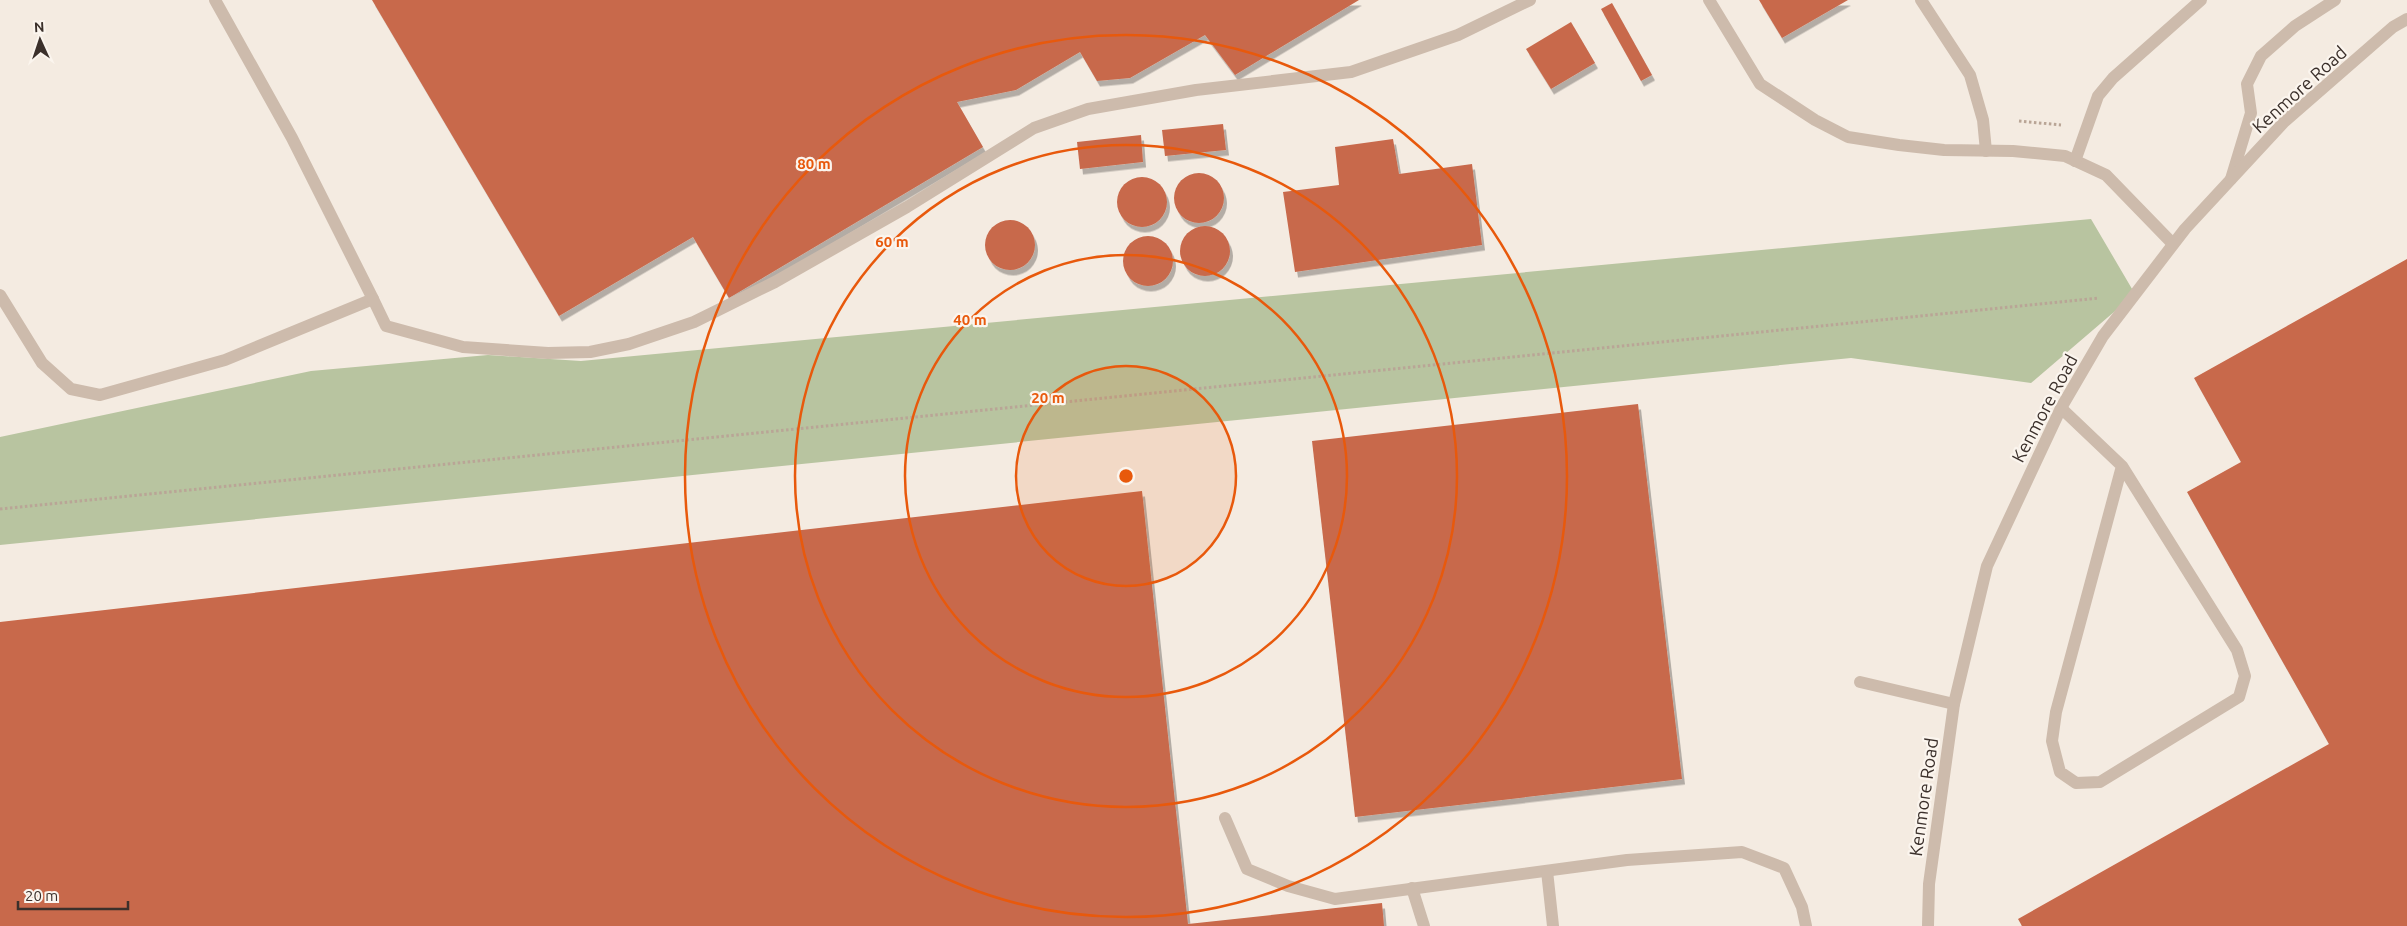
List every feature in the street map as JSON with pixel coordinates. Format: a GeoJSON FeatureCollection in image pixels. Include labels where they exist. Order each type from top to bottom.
{"type":"FeatureCollection","features":[{"type":"Feature","properties":{"kind":"street"},"geometry":{"type":"LineString","coordinates":[[215,0],[292,138],[386,326],[463,347],[548,353],[590,352],[629,344],[694,322],[775,282],[907,207],[1034,128],[1088,109],[1196,90],[1351,72],[1458,35],[1530,0]]}},
{"type":"Feature","properties":{"kind":"street"},"geometry":{"type":"LineString","coordinates":[[1709,0],[1760,84],[1815,120],[1848,136],[1899,146],[2065,156],[2106,175],[2173,244]]}},
{"type":"Feature","properties":{"kind":"street"},"geometry":{"type":"LineString","coordinates":[[1921,0],[1970,76],[1983,120],[1986,151]]}},
{"type":"Feature","properties":{"kind":"street"},"geometry":{"type":"LineString","coordinates":[[2075,161],[2098,96],[2113,78],[2201,0]]}},
{"type":"Feature","properties":{"kind":"street"},"geometry":{"type":"LineString","coordinates":[[2230,179],[2252,113],[2247,84],[2261,56],[2295,26],[2334,0]]}},
{"type":"Feature","properties":{"kind":"street","name":"Kenmore Road"},"geometry":{"type":"LineString","coordinates":[[1928,926],[1929,884],[1954,704],[1986,566],[2061,408],[2103,336],[2173,244],[2230,179],[2284,122],[2393,27],[2407,19]]}},
{"type":"Feature","properties":{"kind":"street"},"geometry":{"type":"LineString","coordinates":[[0,295],[42,363],[71,389],[100,395],[225,360],[373,299]]}},
{"type":"Feature","properties":{"kind":"street"},"geometry":{"type":"LineString","coordinates":[[2061,408],[2122,466],[2237,650],[2245,676],[2239,697],[2100,782],[2076,783],[2060,772],[2052,741],[2056,712],[2122,466]]}},
{"type":"Feature","properties":{"kind":"street"},"geometry":{"type":"LineString","coordinates":[[1860,682],[1954,704]]}},
{"type":"Feature","properties":{"kind":"street"},"geometry":{"type":"LineString","coordinates":[[1225,818],[1247,868],[1288,886],[1335,899],[1627,860],[1742,852],[1784,868],[1802,907],[1806,926]]}},
{"type":"Feature","properties":{"kind":"street"},"geometry":{"type":"LineString","coordinates":[[1547,871],[1553,926]]}},
{"type":"Feature","properties":{"kind":"street"},"geometry":{"type":"LineString","coordinates":[[1412,888],[1424,926]]}},
{"type":"Feature","properties":{"kind":"path"},"geometry":{"type":"LineString","coordinates":[[2019,121],[2062,125]]}},
{"type":"Feature","properties":{"kind":"path"},"geometry":{"type":"LineString","coordinates":[[0,509],[2135,294]]}},
{"type":"Feature","properties":{"kind":"green space"},"geometry":{"type":"Polygon","coordinates":[[[2091,219],[2135,294],[2031,383],[1851,358],[0,545],[0,437],[311,371],[488,355],[581,361],[2091,219]]]}},
{"type":"Feature","properties":{"kind":"building"},"geometry":{"type":"Polygon","coordinates":[[[372,0],[1359,0],[1235,75],[1205,35],[1130,78],[1097,81],[1080,52],[1016,90],[957,102],[983,147],[729,298],[693,237],[559,316],[372,0]]]}},
{"type":"Feature","properties":{"kind":"building"},"geometry":{"type":"Polygon","coordinates":[[[1759,0],[1848,0],[1782,38],[1759,0]]]}},
{"type":"Feature","properties":{"kind":"building"},"geometry":{"type":"Polygon","coordinates":[[[1612,3],[1652,75],[1641,81],[1601,9],[1612,3]]]}},
{"type":"Feature","properties":{"kind":"building"},"geometry":{"type":"Polygon","coordinates":[[[1571,22],[1595,63],[1551,89],[1526,49],[1571,22]]]}},
{"type":"Feature","properties":{"kind":"building"},"geometry":{"type":"Polygon","coordinates":[[[1223,124],[1226,150],[1165,156],[1162,130],[1223,124]]]}},
{"type":"Feature","properties":{"kind":"building"},"geometry":{"type":"Polygon","coordinates":[[[1141,135],[1143,162],[1080,169],[1077,142],[1141,135]]]}},
{"type":"Feature","properties":{"kind":"building"},"geometry":{"type":"Polygon","coordinates":[[[1393,139],[1399,174],[1472,164],[1482,245],[1295,272],[1283,192],[1339,185],[1335,147],[1393,139]]]}},
{"type":"Feature","properties":{"kind":"building"},"geometry":{"type":"Polygon","coordinates":[[[1194,173],[1204,173],[1217,180],[1224,193],[1224,203],[1217,216],[1204,223],[1194,223],[1185,219],[1178,212],[1174,203],[1174,193],[1178,184],[1185,177],[1194,173]]]}},
{"type":"Feature","properties":{"kind":"building"},"geometry":{"type":"Polygon","coordinates":[[[1137,177],[1147,177],[1160,184],[1167,197],[1167,207],[1160,220],[1147,227],[1137,227],[1128,223],[1121,216],[1117,207],[1117,197],[1121,188],[1128,181],[1137,177]]]}},
{"type":"Feature","properties":{"kind":"building"},"geometry":{"type":"Polygon","coordinates":[[[1010,220],[1020,222],[1028,227],[1033,235],[1035,245],[1033,255],[1028,263],[1020,268],[1010,270],[1000,268],[992,263],[987,255],[985,245],[987,235],[992,227],[1000,222],[1010,220]]]}},
{"type":"Feature","properties":{"kind":"building"},"geometry":{"type":"Polygon","coordinates":[[[1200,226],[1210,226],[1223,233],[1230,246],[1230,256],[1223,269],[1210,276],[1200,276],[1191,272],[1184,265],[1180,256],[1180,246],[1184,237],[1191,230],[1200,226]]]}},
{"type":"Feature","properties":{"kind":"building"},"geometry":{"type":"Polygon","coordinates":[[[1143,236],[1153,236],[1166,243],[1173,256],[1173,266],[1166,279],[1153,286],[1143,286],[1134,282],[1127,275],[1123,266],[1123,256],[1127,247],[1134,240],[1143,236]]]}},
{"type":"Feature","properties":{"kind":"building"},"geometry":{"type":"Polygon","coordinates":[[[2407,259],[2407,926],[2022,926],[2018,919],[2329,744],[2187,492],[2241,462],[2194,378],[2407,259]]]}},
{"type":"Feature","properties":{"kind":"building"},"geometry":{"type":"Polygon","coordinates":[[[1638,404],[1682,779],[1355,817],[1312,441],[1638,404]]]}},
{"type":"Feature","properties":{"kind":"building"},"geometry":{"type":"Polygon","coordinates":[[[1142,491],[1188,924],[1382,903],[1384,926],[0,926],[0,622],[1142,491]]]}}]}
